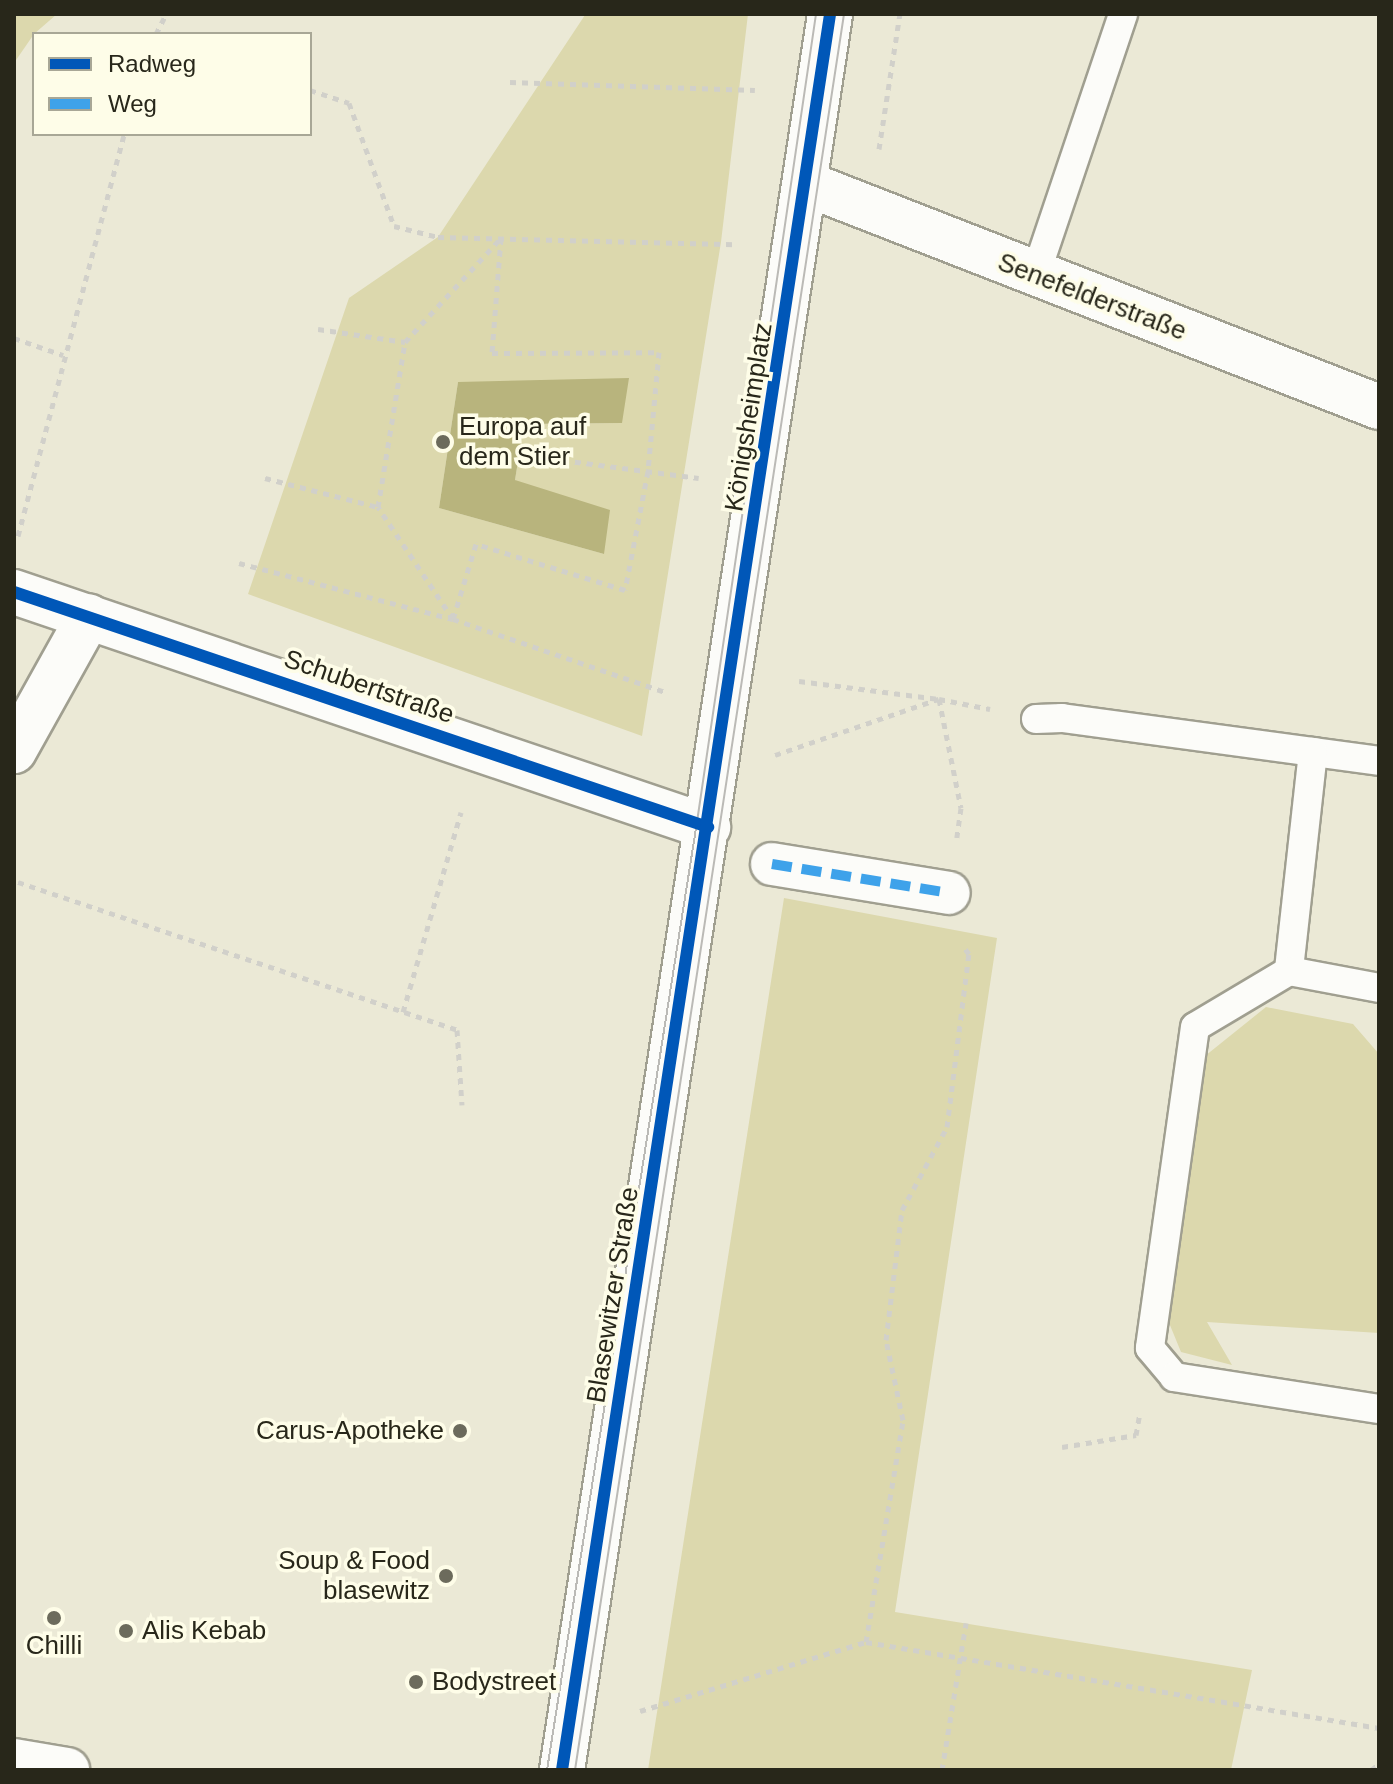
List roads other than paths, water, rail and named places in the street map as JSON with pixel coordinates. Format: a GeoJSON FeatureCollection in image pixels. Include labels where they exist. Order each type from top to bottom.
{"type":"FeatureCollection","features":[{"type":"Feature","properties":{"kind":"street","name":"Königsheimplatz"},"geometry":{"type":"LineString","coordinates":[[708,827],[807,184],[830,14]]}},
{"type":"Feature","properties":{"kind":"street","name":"Senefelderstraße"},"geometry":{"type":"LineString","coordinates":[[807,184],[1035,276],[1379,407]]}},
{"type":"Feature","properties":{"kind":"street","name":"Schubertstraße"},"geometry":{"type":"LineString","coordinates":[[14,592],[708,827]]}},
{"type":"Feature","properties":{"kind":"street"},"geometry":{"type":"LineString","coordinates":[[14,751],[89,616]]}},
{"type":"Feature","properties":{"kind":"street","name":"Blasewitzer Straße"},"geometry":{"type":"LineString","coordinates":[[562,1770],[708,827]]}},
{"type":"Feature","properties":{"kind":"street"},"geometry":{"type":"LineString","coordinates":[[772,864],[949,893]]}},
{"type":"Feature","properties":{"kind":"street"},"geometry":{"type":"LineString","coordinates":[[14,1761],[67,1770]]}},
{"type":"Feature","properties":{"kind":"lane"},"geometry":{"type":"LineString","coordinates":[[1035,276],[1123,14]]}},
{"type":"Feature","properties":{"kind":"lane"},"geometry":{"type":"LineString","coordinates":[[1036,719],[1062,718],[1379,761]]}},
{"type":"Feature","properties":{"kind":"lane"},"geometry":{"type":"LineString","coordinates":[[1289,971],[1313,752]]}},
{"type":"Feature","properties":{"kind":"lane"},"geometry":{"type":"LineString","coordinates":[[1379,988],[1289,971],[1195,1027],[1150,1348],[1174,1377],[1379,1409]]}},
{"type":"Feature","properties":{"kind":"tram line"},"geometry":{"type":"LineString","coordinates":[[547,1770],[697,822],[816,14]]}},
{"type":"Feature","properties":{"kind":"tram line"},"geometry":{"type":"LineString","coordinates":[[575,1770],[844,14]]}},
{"type":"Feature","properties":{"kind":"place","name":"Europa auf dem Stier"},"geometry":{"type":"Point","coordinates":[443,442]}},
{"type":"Feature","properties":{"kind":"place","name":"Carus-Apotheke"},"geometry":{"type":"Point","coordinates":[460,1431]}},
{"type":"Feature","properties":{"kind":"place","name":"Soup & Food blasewitz"},"geometry":{"type":"Point","coordinates":[446,1576]}},
{"type":"Feature","properties":{"kind":"place","name":"Chilli"},"geometry":{"type":"Point","coordinates":[54,1618]}},
{"type":"Feature","properties":{"kind":"place","name":"Alis Kebab"},"geometry":{"type":"Point","coordinates":[126,1631]}},
{"type":"Feature","properties":{"kind":"place","name":"Bodystreet"},"geometry":{"type":"Point","coordinates":[416,1682]}}]}
